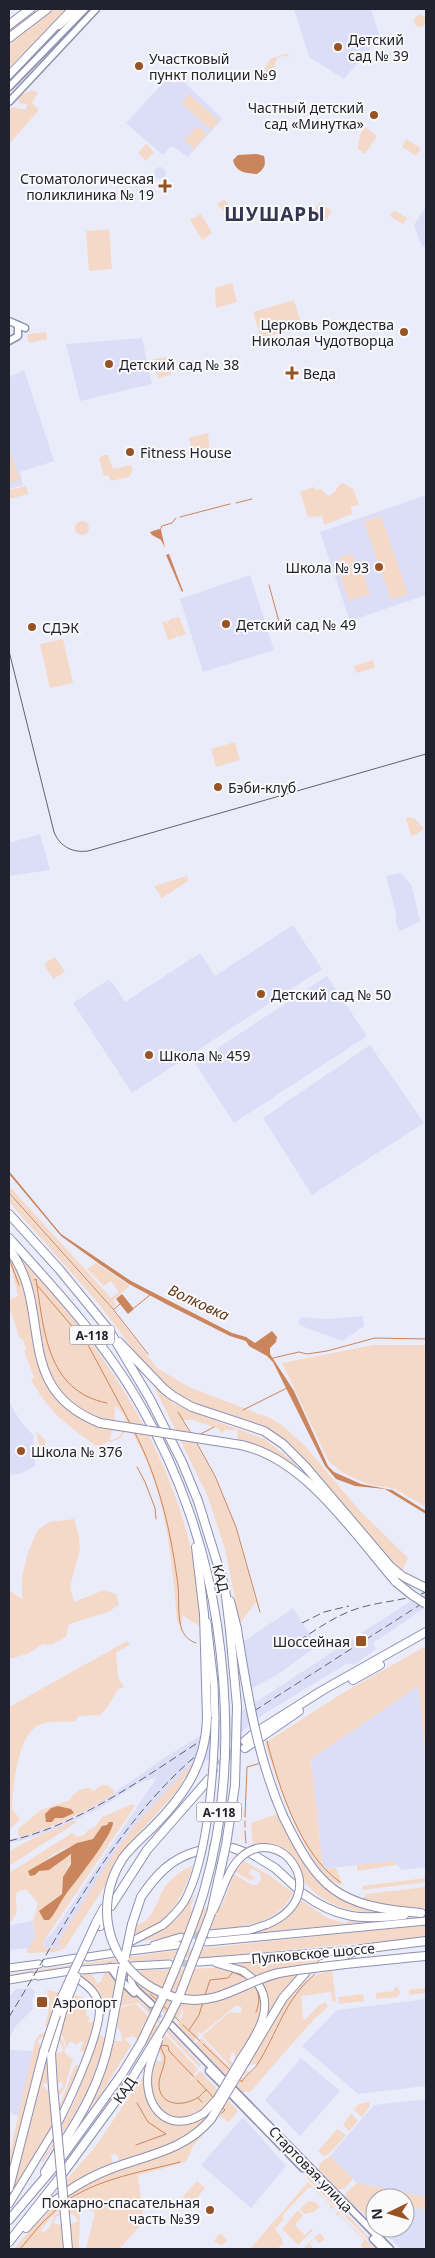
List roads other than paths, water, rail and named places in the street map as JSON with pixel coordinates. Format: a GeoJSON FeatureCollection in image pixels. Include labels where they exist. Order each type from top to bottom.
{"type":"FeatureCollection","features":[{"type":"Feature","properties":{"kind":"highway"},"geometry":{"type":"LineString","coordinates":[[9,24],[28,9]]}},
{"type":"Feature","properties":{"kind":"highway"},"geometry":{"type":"LineString","coordinates":[[9,38],[47,9]]}},
{"type":"Feature","properties":{"kind":"highway","name":"КАД"},"geometry":{"type":"LineString","coordinates":[[9,1214],[59,1269],[115,1339],[150,1399],[182,1462],[198,1501],[232,1605],[236,1706],[235,1785],[226,1845],[211,1913],[169,2025],[62,2175],[9,2243]]}},
{"type":"Feature","properties":{"kind":"highway","name":"КАД"},"geometry":{"type":"LineString","coordinates":[[9,1238],[97,1340],[142,1407],[175,1476],[204,1558],[217,1625],[224,1682],[226,1729],[223,1784],[218,1826],[204,1890],[190,1934],[165,1994],[141,2043],[122,2074],[60,2154]]}},
{"type":"Feature","properties":{"kind":"highway"},"geometry":{"type":"LineString","coordinates":[[9,1249],[18,1261],[27,1284],[38,1349],[49,1382],[72,1409],[100,1423],[242,1445],[262,1450],[276,1457],[299,1473],[322,1495],[398,1578],[426,1588]]}},
{"type":"Feature","properties":{"kind":"highway"},"geometry":{"type":"LineString","coordinates":[[115,1339],[173,1396],[192,1407],[264,1431],[283,1444],[381,1556],[412,1595],[426,1604]]}},
{"type":"Feature","properties":{"kind":"highway"},"geometry":{"type":"LineString","coordinates":[[192,1521],[206,1626],[207,1724],[203,1754],[177,1800],[123,1858],[114,1875],[106,1902],[110,1932],[116,1950],[125,1964],[138,1978],[159,1991],[173,1996],[198,1999],[216,1997],[277,1974],[426,1956]]}},
{"type":"Feature","properties":{"kind":"highway"},"geometry":{"type":"LineString","coordinates":[[233,1630],[256,1737],[269,1780],[283,1816],[310,1866],[331,1888],[351,1899],[380,1908],[424,1912]]}},
{"type":"Feature","properties":{"kind":"highway"},"geometry":{"type":"LineString","coordinates":[[426,1632],[323,1690],[252,1739],[312,1702],[426,1638]]}},
{"type":"Feature","properties":{"kind":"highway"},"geometry":{"type":"LineString","coordinates":[[68,2249],[51,2053],[62,2012],[107,1907],[147,1850],[209,1776],[179,1804],[141,1849],[112,1894]]}},
{"type":"Feature","properties":{"kind":"highway"},"geometry":{"type":"LineString","coordinates":[[233,1848],[248,1853],[275,1868],[300,1891],[325,1908],[344,1916],[369,1918],[424,1912]]}},
{"type":"Feature","properties":{"kind":"highway"},"geometry":{"type":"LineString","coordinates":[[127,1954],[132,1924],[141,1897],[162,1870],[180,1858],[198,1851]]}},
{"type":"Feature","properties":{"kind":"highway"},"geometry":{"type":"LineString","coordinates":[[9,2188],[44,2052],[62,1997],[100,1923]]}},
{"type":"Feature","properties":{"kind":"highway","name":"Пулковское шоссе"},"geometry":{"type":"LineString","coordinates":[[361,1949],[426,1941]]}},
{"type":"Feature","properties":{"kind":"highway"},"geometry":{"type":"LineString","coordinates":[[322,1964],[361,1949]]}},
{"type":"Feature","properties":{"kind":"highway"},"geometry":{"type":"LineString","coordinates":[[9,2220],[60,2154],[90,2098],[102,2068],[109,2041],[121,1967]]}},
{"type":"Feature","properties":{"kind":"highway"},"geometry":{"type":"LineString","coordinates":[[9,2243],[46,2207],[79,2184],[110,2169],[172,2149],[189,2141],[211,2119],[243,2061],[283,1998],[305,1973]]}},
{"type":"Feature","properties":{"kind":"main road"},"geometry":{"type":"LineString","coordinates":[[9,75],[44,41],[72,9]]}},
{"type":"Feature","properties":{"kind":"main road"},"geometry":{"type":"LineString","coordinates":[[132,1941],[163,1925],[177,1912],[190,1888],[207,1816],[211,1789],[215,1720],[214,1684],[206,1626]]}},
{"type":"Feature","properties":{"kind":"main road"},"geometry":{"type":"LineString","coordinates":[[210,1934],[250,1930],[268,1924],[288,1912],[297,1900],[300,1889],[300,1877],[292,1861],[273,1849],[256,1850],[238,1860],[229,1874],[220,1898],[211,1913]]}},
{"type":"Feature","properties":{"kind":"main road","name":"Пулковское шоссе"},"geometry":{"type":"LineString","coordinates":[[207,1942],[426,1921]]}},
{"type":"Feature","properties":{"kind":"main road"},"geometry":{"type":"LineString","coordinates":[[127,1954],[179,1941]]}},
{"type":"Feature","properties":{"kind":"main road","name":"Пулковское шоссе"},"geometry":{"type":"LineString","coordinates":[[199,1962],[361,1949]]}},
{"type":"Feature","properties":{"kind":"main road"},"geometry":{"type":"LineString","coordinates":[[90,1957],[113,1951]]}},
{"type":"Feature","properties":{"kind":"main road"},"geometry":{"type":"LineString","coordinates":[[9,1968],[76,1958]]}},
{"type":"Feature","properties":{"kind":"main road"},"geometry":{"type":"LineString","coordinates":[[169,2025],[150,2064],[146,2078],[146,2090],[150,2102],[162,2116],[187,2121],[204,2113],[217,2099],[243,2061],[263,2017],[264,1997],[255,1981],[243,1971],[208,1962]]}},
{"type":"Feature","properties":{"kind":"main road"},"geometry":{"type":"LineString","coordinates":[[134,1969],[169,1964]]}},
{"type":"Feature","properties":{"kind":"main road"},"geometry":{"type":"LineString","coordinates":[[82,1970],[121,1967]]}},
{"type":"Feature","properties":{"kind":"main road"},"geometry":{"type":"LineString","coordinates":[[9,1980],[68,1973]]}},
{"type":"Feature","properties":{"kind":"main road"},"geometry":{"type":"LineString","coordinates":[[9,2204],[57,2124],[78,2080],[99,2015],[96,1997],[90,1988],[78,1979]]}},
{"type":"Feature","properties":{"kind":"street"},"geometry":{"type":"LineString","coordinates":[[44,41],[79,9]]}},
{"type":"Feature","properties":{"kind":"street"},"geometry":{"type":"LineString","coordinates":[[9,87],[85,9]]}},
{"type":"Feature","properties":{"kind":"street"},"geometry":{"type":"LineString","coordinates":[[9,102],[96,9]]}},
{"type":"Feature","properties":{"kind":"street"},"geometry":{"type":"LineString","coordinates":[[9,321],[19,329],[17,338],[9,341]]}},
{"type":"Feature","properties":{"kind":"street"},"geometry":{"type":"LineString","coordinates":[[110,1967],[118,1978]]}},
{"type":"Feature","properties":{"kind":"street"},"geometry":{"type":"LineString","coordinates":[[124,1983],[151,2006],[131,1983],[134,1969]]}},
{"type":"Feature","properties":{"kind":"street"},"geometry":{"type":"LineString","coordinates":[[169,2025],[223,2082]]}},
{"type":"Feature","properties":{"kind":"street","name":"Стартовая улица"},"geometry":{"type":"LineString","coordinates":[[232,2091],[387,2249]]}},
{"type":"Feature","properties":{"kind":"waterway"},"geometry":{"type":"LineString","coordinates":[[236,503],[252,499]]}},
{"type":"Feature","properties":{"kind":"waterway"},"geometry":{"type":"LineString","coordinates":[[180,517],[230,504]]}},
{"type":"Feature","properties":{"kind":"waterway"},"geometry":{"type":"LineString","coordinates":[[160,531],[162,526],[172,523],[176,518]]}},
{"type":"Feature","properties":{"kind":"waterway"},"geometry":{"type":"LineString","coordinates":[[269,585],[281,629]]}},
{"type":"Feature","properties":{"kind":"waterway"},"geometry":{"type":"LineString","coordinates":[[9,1193],[113,1309],[148,1354]]}},
{"type":"Feature","properties":{"kind":"waterway"},"geometry":{"type":"LineString","coordinates":[[9,1258],[19,1285]]}},
{"type":"Feature","properties":{"kind":"waterway"},"geometry":{"type":"LineString","coordinates":[[34,1280],[36,1279],[46,1337],[60,1372],[71,1386],[87,1396],[107,1403]]}},
{"type":"Feature","properties":{"kind":"waterway"},"geometry":{"type":"LineString","coordinates":[[36,1284],[88,1345],[131,1425]]}},
{"type":"Feature","properties":{"kind":"waterway"},"geometry":{"type":"LineString","coordinates":[[134,1308],[150,1295]]}},
{"type":"Feature","properties":{"kind":"waterway"},"geometry":{"type":"LineString","coordinates":[[114,1309],[120,1304]]}},
{"type":"Feature","properties":{"kind":"waterway"},"geometry":{"type":"LineString","coordinates":[[273,1358],[299,1352],[307,1354],[327,1351],[375,1338],[426,1339]]}},
{"type":"Feature","properties":{"kind":"waterway"},"geometry":{"type":"LineString","coordinates":[[243,1410],[287,1388]]}},
{"type":"Feature","properties":{"kind":"waterway"},"geometry":{"type":"LineString","coordinates":[[178,1412],[192,1435]]}},
{"type":"Feature","properties":{"kind":"waterway"},"geometry":{"type":"LineString","coordinates":[[199,1435],[214,1427]]}},
{"type":"Feature","properties":{"kind":"waterway"},"geometry":{"type":"LineString","coordinates":[[134,1431],[150,1466],[167,1521],[178,1584],[181,1627],[183,1633],[196,1643]]}},
{"type":"Feature","properties":{"kind":"waterway"},"geometry":{"type":"LineString","coordinates":[[195,1440],[215,1476],[236,1527],[260,1612]]}},
{"type":"Feature","properties":{"kind":"waterway"},"geometry":{"type":"LineString","coordinates":[[137,1467],[155,1508],[156,1519]]}},
{"type":"Feature","properties":{"kind":"waterway"},"geometry":{"type":"LineString","coordinates":[[267,1741],[285,1799],[302,1837],[313,1855],[340,1882]]}},
{"type":"Feature","properties":{"kind":"waterway"},"geometry":{"type":"LineString","coordinates":[[245,1817],[247,1767],[261,1763]]}},
{"type":"Feature","properties":{"kind":"waterway"},"geometry":{"type":"LineString","coordinates":[[245,1821],[245,1827]]}},
{"type":"Feature","properties":{"kind":"waterway"},"geometry":{"type":"LineString","coordinates":[[245,1831],[246,1843]]}},
{"type":"Feature","properties":{"kind":"waterway"},"geometry":{"type":"LineString","coordinates":[[205,1995],[210,1980],[228,1978],[233,1972],[248,1979]]}},
{"type":"Feature","properties":{"kind":"waterway"},"geometry":{"type":"LineString","coordinates":[[239,2079],[242,2082],[257,2065],[282,2017],[296,1995],[315,1974]]}},
{"type":"Feature","properties":{"kind":"waterway"},"geometry":{"type":"LineString","coordinates":[[254,1985],[259,1998],[256,2012]]}},
{"type":"Feature","properties":{"kind":"waterway"},"geometry":{"type":"LineString","coordinates":[[150,1994],[157,2000]]}},
{"type":"Feature","properties":{"kind":"waterway"},"geometry":{"type":"LineString","coordinates":[[189,2030],[199,2015],[203,2002]]}},
{"type":"Feature","properties":{"kind":"waterway"},"geometry":{"type":"LineString","coordinates":[[162,2005],[168,2010]]}},
{"type":"Feature","properties":{"kind":"waterway"},"geometry":{"type":"LineString","coordinates":[[173,2015],[179,2021]]}},
{"type":"Feature","properties":{"kind":"waterway"},"geometry":{"type":"LineString","coordinates":[[183,2025],[200,2041]]}},
{"type":"Feature","properties":{"kind":"waterway"},"geometry":{"type":"LineString","coordinates":[[203,2044],[231,2071]]}},
{"type":"Feature","properties":{"kind":"waterway"},"geometry":{"type":"LineString","coordinates":[[194,2077],[169,2051],[168,2046],[162,2045],[161,2048],[165,2057],[159,2087],[164,2098],[174,2103],[192,2101],[206,2090]]}},
{"type":"Feature","properties":{"kind":"waterway"},"geometry":{"type":"LineString","coordinates":[[197,2080],[214,2098]]}},
{"type":"Feature","properties":{"kind":"waterway"},"geometry":{"type":"LineString","coordinates":[[198,2098],[202,2102]]}},
{"type":"Feature","properties":{"kind":"waterway"},"geometry":{"type":"LineString","coordinates":[[136,2145],[166,2134],[148,2122],[137,2103]]}},
{"type":"Feature","properties":{"kind":"waterway"},"geometry":{"type":"LineString","coordinates":[[222,2107],[225,2110],[222,2113]]}},
{"type":"Feature","properties":{"kind":"waterway"},"geometry":{"type":"LineString","coordinates":[[66,2201],[107,2181],[180,2162]]}},
{"type":"Feature","properties":{"kind":"waterway"},"geometry":{"type":"LineString","coordinates":[[20,2249],[41,2224],[61,2205]]}},
{"type":"Feature","properties":{"kind":"tunnel"},"geometry":{"type":"LineString","coordinates":[[210,1773],[245,1741]]}},
{"type":"Feature","properties":{"kind":"tunnel"},"geometry":{"type":"LineString","coordinates":[[198,1851],[211,1848],[231,1848]]}},
{"type":"Feature","properties":{"kind":"tunnel"},"geometry":{"type":"LineString","coordinates":[[183,1937],[207,1934]]}},
{"type":"Feature","properties":{"kind":"tunnel"},"geometry":{"type":"LineString","coordinates":[[172,1964],[196,1963]]}},
{"type":"Feature","properties":{"kind":"tunnel"},"geometry":{"type":"LineString","coordinates":[[150,2007],[169,2028]]}},
{"type":"Feature","properties":{"kind":"tram line"},"geometry":{"type":"LineString","coordinates":[[9,651],[54,832],[60,842],[72,850],[88,851],[426,754]]}},
{"type":"Feature","properties":{"kind":"railway"},"geometry":{"type":"LineString","coordinates":[[289,1647],[331,1620],[349,1611],[426,1592]]}},
{"type":"Feature","properties":{"kind":"railway"},"geometry":{"type":"LineString","coordinates":[[254,1711],[426,1601]]}},
{"type":"Feature","properties":{"kind":"railway"},"geometry":{"type":"LineString","coordinates":[[302,1623],[324,1612],[349,1606]]}},
{"type":"Feature","properties":{"kind":"railway"},"geometry":{"type":"LineString","coordinates":[[9,1841],[61,1824],[85,1812],[133,1785],[202,1740]]}},
{"type":"Feature","properties":{"kind":"railway"},"geometry":{"type":"LineString","coordinates":[[9,2017],[93,1878],[116,1844],[168,1782],[198,1754]]}},
{"type":"Feature","properties":{"kind":"place","name":"Детский сад № 39"},"geometry":{"type":"Point","coordinates":[338,47]}},
{"type":"Feature","properties":{"kind":"place","name":"Участковый пункт полиции №9"},"geometry":{"type":"Point","coordinates":[139,66]}},
{"type":"Feature","properties":{"kind":"place","name":"Частный детский сад «Минутка»"},"geometry":{"type":"Point","coordinates":[374,115]}},
{"type":"Feature","properties":{"kind":"place","name":"Стоматологическая поликлиника № 19"},"geometry":{"type":"Point","coordinates":[165,186]}},
{"type":"Feature","properties":{"kind":"place","name":"Церковь Рождества Николая Чудотворца"},"geometry":{"type":"Point","coordinates":[404,332]}},
{"type":"Feature","properties":{"kind":"place","name":"Детский сад № 38"},"geometry":{"type":"Point","coordinates":[109,364]}},
{"type":"Feature","properties":{"kind":"place","name":"Веда"},"geometry":{"type":"Point","coordinates":[292,373]}},
{"type":"Feature","properties":{"kind":"place","name":"Fitness House"},"geometry":{"type":"Point","coordinates":[130,452]}},
{"type":"Feature","properties":{"kind":"place","name":"Школа № 93"},"geometry":{"type":"Point","coordinates":[379,567]}},
{"type":"Feature","properties":{"kind":"place","name":"Детский сад № 49"},"geometry":{"type":"Point","coordinates":[226,624]}},
{"type":"Feature","properties":{"kind":"place","name":"СДЭК"},"geometry":{"type":"Point","coordinates":[32,627]}},
{"type":"Feature","properties":{"kind":"place","name":"Бэби-клуб"},"geometry":{"type":"Point","coordinates":[218,787]}},
{"type":"Feature","properties":{"kind":"place","name":"Детский сад № 50"},"geometry":{"type":"Point","coordinates":[261,994]}},
{"type":"Feature","properties":{"kind":"place","name":"Школа № 459"},"geometry":{"type":"Point","coordinates":[149,1055]}},
{"type":"Feature","properties":{"kind":"place","name":"Школа № 376"},"geometry":{"type":"Point","coordinates":[21,1451]}},
{"type":"Feature","properties":{"kind":"place","name":"Шоссейная"},"geometry":{"type":"Point","coordinates":[361,1641]}},
{"type":"Feature","properties":{"kind":"place","name":"Аэропорт"},"geometry":{"type":"Point","coordinates":[42,2002]}},
{"type":"Feature","properties":{"kind":"place","name":"Пожарно-спасательная часть №39"},"geometry":{"type":"Point","coordinates":[210,2210]}},
{"type":"Feature","properties":{"kind":"district","name":"ШУШАРЫ"},"geometry":{"type":"Point","coordinates":[275,214]}},
{"type":"Feature","properties":{"kind":"water label","name":"Волковка"},"geometry":{"type":"Point","coordinates":[199,1302]}}]}
